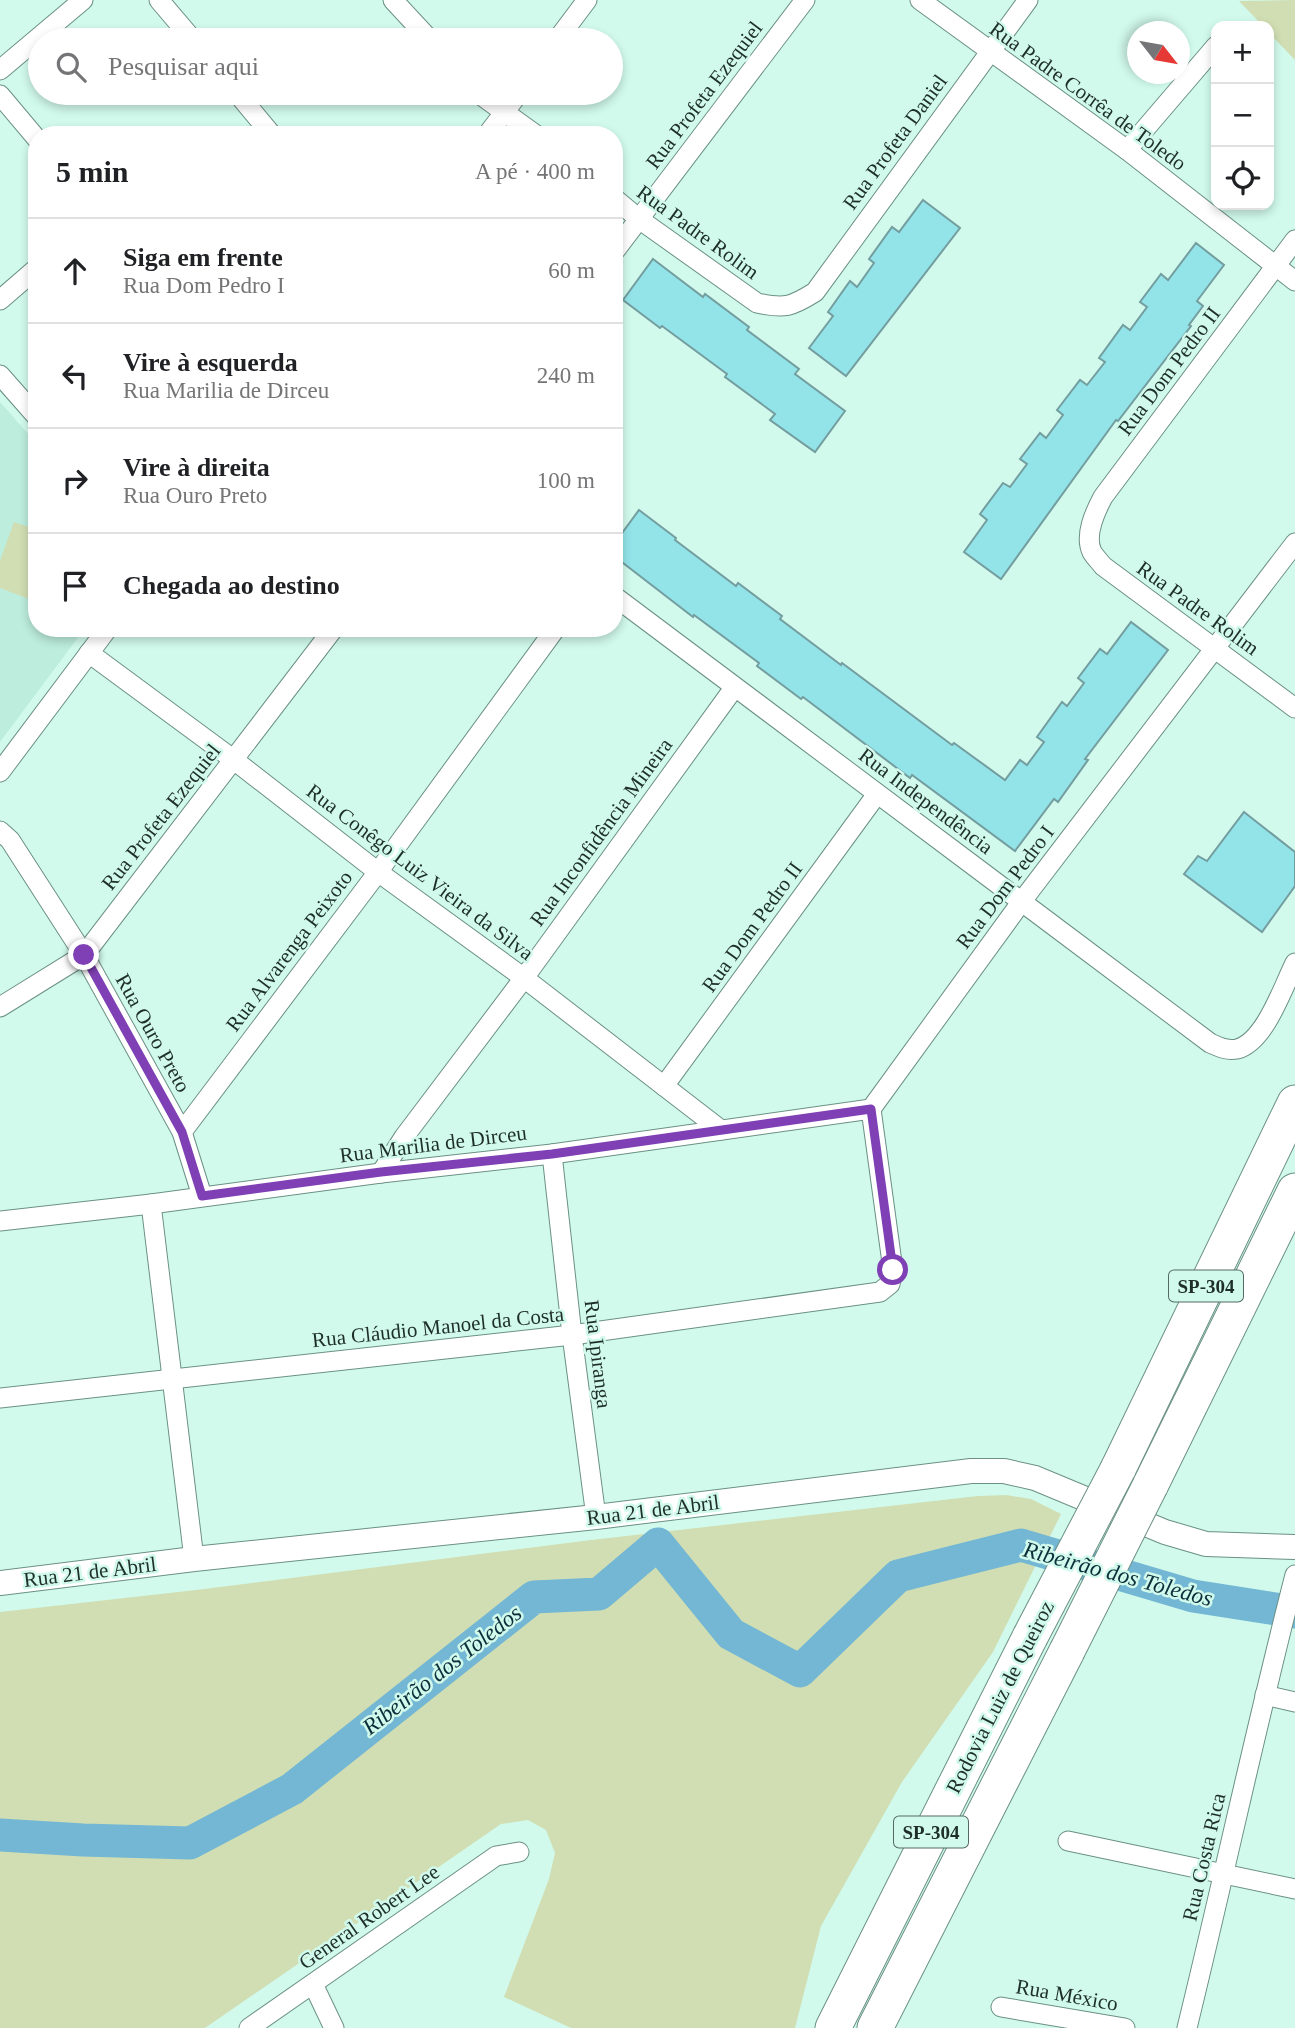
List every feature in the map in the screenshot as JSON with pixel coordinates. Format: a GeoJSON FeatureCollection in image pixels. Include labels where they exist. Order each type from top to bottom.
{"type":"FeatureCollection","features":[{"type":"Feature","properties":{"kind":"highway","name":"Rodovia Luiz de Queiroz"},"geometry":{"type":"LineString","coordinates":[[833,2028],[1118,1469],[1295,1103]]}},
{"type":"Feature","properties":{"kind":"highway","name":"Rodovia Luiz de Queiroz"},"geometry":{"type":"LineString","coordinates":[[875,2028],[1150,1486],[1295,1191]]}},
{"type":"Feature","properties":{"kind":"street"},"geometry":{"type":"LineString","coordinates":[[50,28],[83,0]]}},
{"type":"Feature","properties":{"kind":"street"},"geometry":{"type":"LineString","coordinates":[[159,0],[183,28]]}},
{"type":"Feature","properties":{"kind":"street"},"geometry":{"type":"LineString","coordinates":[[393,0],[419,28]]}},
{"type":"Feature","properties":{"kind":"street"},"geometry":{"type":"LineString","coordinates":[[567,28],[587,0]]}},
{"type":"Feature","properties":{"kind":"street","name":"Rua Profeta Ezequiel"},"geometry":{"type":"LineString","coordinates":[[623,240],[804,0]]}},
{"type":"Feature","properties":{"kind":"street","name":"Rua Padre Corrêa de Toledo"},"geometry":{"type":"LineString","coordinates":[[920,0],[1127,150],[1295,281]]}},
{"type":"Feature","properties":{"kind":"street","name":"Rua Profeta Daniel"},"geometry":{"type":"LineString","coordinates":[[795,305],[815,292],[1028,0]]}},
{"type":"Feature","properties":{"kind":"street"},"geometry":{"type":"LineString","coordinates":[[0,70],[28,46]]}},
{"type":"Feature","properties":{"kind":"street"},"geometry":{"type":"LineString","coordinates":[[1127,150],[1211,52]]}},
{"type":"Feature","properties":{"kind":"street"},"geometry":{"type":"LineString","coordinates":[[0,95],[28,128]]}},
{"type":"Feature","properties":{"kind":"street"},"geometry":{"type":"LineString","coordinates":[[247,105],[264,126]]}},
{"type":"Feature","properties":{"kind":"street"},"geometry":{"type":"LineString","coordinates":[[495,105],[524,126]]}},
{"type":"Feature","properties":{"kind":"street"},"geometry":{"type":"LineString","coordinates":[[494,126],[510,105]]}},
{"type":"Feature","properties":{"kind":"street","name":"Rua Padre Rolim"},"geometry":{"type":"LineString","coordinates":[[623,206],[757,303],[776,307],[795,305]]}},
{"type":"Feature","properties":{"kind":"street","name":"Rua Dom Pedro II"},"geometry":{"type":"LineString","coordinates":[[1091,533],[1094,514],[1103,497],[1295,240]]}},
{"type":"Feature","properties":{"kind":"street"},"geometry":{"type":"LineString","coordinates":[[0,300],[28,276]]}},
{"type":"Feature","properties":{"kind":"street"},"geometry":{"type":"LineString","coordinates":[[0,375],[28,407]]}},
{"type":"Feature","properties":{"kind":"street","name":"Rua Padre Rolim"},"geometry":{"type":"LineString","coordinates":[[1091,533],[1091,551],[1103,566],[1295,708]]}},
{"type":"Feature","properties":{"kind":"street","name":"Rua Dom Pedro I"},"geometry":{"type":"LineString","coordinates":[[871,1109],[1022,901],[1295,544]]}},
{"type":"Feature","properties":{"kind":"street","name":"Rua Independência"},"geometry":{"type":"LineString","coordinates":[[623,603],[1210,1043],[1224,1049],[1237,1049],[1257,1037],[1295,963]]}},
{"type":"Feature","properties":{"kind":"street"},"geometry":{"type":"LineString","coordinates":[[0,772],[101,637]]}},
{"type":"Feature","properties":{"kind":"street","name":"Rua Profeta Ezequiel"},"geometry":{"type":"LineString","coordinates":[[0,1007],[84,955],[327,637]]}},
{"type":"Feature","properties":{"kind":"street","name":"Rua Alvarenga Peixoto"},"geometry":{"type":"LineString","coordinates":[[182,1132],[378,872],[549,637]]}},
{"type":"Feature","properties":{"kind":"street","name":"Rua Conêgo Luiz Vieira da Silva"},"geometry":{"type":"LineString","coordinates":[[89,653],[234,760],[378,872],[524,978],[721,1130]]}},
{"type":"Feature","properties":{"kind":"street","name":"Rua Inconfidência Mineira"},"geometry":{"type":"LineString","coordinates":[[381,1172],[734,688]]}},
{"type":"Feature","properties":{"kind":"street","name":"Rua Dom Pedro II"},"geometry":{"type":"LineString","coordinates":[[664,1086],[877,794]]}},
{"type":"Feature","properties":{"kind":"street","name":"Rua Ouro Preto"},"geometry":{"type":"LineString","coordinates":[[0,831],[10,840],[84,955],[182,1132],[202,1196]]}},
{"type":"Feature","properties":{"kind":"street","name":"Rua Marilia de Dirceu"},"geometry":{"type":"LineString","coordinates":[[0,1221],[151,1204],[381,1172],[552,1154],[871,1109]]}},
{"type":"Feature","properties":{"kind":"street","name":"Rua Cláudio Manoel da Costa"},"geometry":{"type":"LineString","coordinates":[[0,1398],[572,1335],[880,1293],[890,1284],[893,1270],[871,1109]]}},
{"type":"Feature","properties":{"kind":"street","name":"Rua Ipiranga"},"geometry":{"type":"LineString","coordinates":[[552,1154],[596,1517]]}},
{"type":"Feature","properties":{"kind":"street"},"geometry":{"type":"LineString","coordinates":[[151,1204],[194,1559]]}},
{"type":"Feature","properties":{"kind":"street","name":"Rua 21 de Abril"},"geometry":{"type":"LineString","coordinates":[[0,1583],[194,1559],[596,1517],[971,1471],[1004,1471],[1035,1478],[1164,1532],[1206,1544],[1295,1547]]}},
{"type":"Feature","properties":{"kind":"street","name":"Rua Costa Rica"},"geometry":{"type":"LineString","coordinates":[[1187,2028],[1295,1576]]}},
{"type":"Feature","properties":{"kind":"street"},"geometry":{"type":"LineString","coordinates":[[1265,1695],[1295,1702]]}},
{"type":"Feature","properties":{"kind":"street"},"geometry":{"type":"LineString","coordinates":[[1068,1841],[1295,1889]]}},
{"type":"Feature","properties":{"kind":"street","name":"General Robert Lee"},"geometry":{"type":"LineString","coordinates":[[249,2028],[496,1856],[519,1852]]}},
{"type":"Feature","properties":{"kind":"street"},"geometry":{"type":"LineString","coordinates":[[313,1984],[334,2028]]}},
{"type":"Feature","properties":{"kind":"street","name":"Rua México"},"geometry":{"type":"LineString","coordinates":[[1001,2007],[1125,2028]]}},
{"type":"Feature","properties":{"kind":"shaded area"},"geometry":{"type":"Polygon","coordinates":[[[1295,0],[1295,60],[1274,38],[1274,21],[1258,21],[1239,1],[1295,0]]]}},
{"type":"Feature","properties":{"kind":"shaded area"},"geometry":{"type":"Polygon","coordinates":[[[0,402],[28,434],[28,637],[78,637],[0,742],[0,402]]]}},
{"type":"Feature","properties":{"kind":"shaded area"},"geometry":{"type":"Polygon","coordinates":[[[14,522],[28,527],[28,599],[0,588],[0,561],[14,522]]]}},
{"type":"Feature","properties":{"kind":"shaded area"},"geometry":{"type":"Polygon","coordinates":[[[1006,1495],[1031,1499],[1061,1514],[993,1652],[902,1782],[821,1926],[795,2028],[571,2028],[504,1997],[549,1879],[555,1853],[546,1830],[528,1820],[501,1824],[205,2028],[0,2028],[0,1612],[591,1540],[1006,1495]]]}},
{"type":"Feature","properties":{"kind":"building"},"geometry":{"type":"Polygon","coordinates":[[[923,200],[960,228],[846,376],[809,348],[833,316],[828,312],[850,281],[857,287],[874,263],[869,259],[892,227],[899,232],[923,200]]]}},
{"type":"Feature","properties":{"kind":"building"},"geometry":{"type":"Polygon","coordinates":[[[1196,243],[1224,265],[1197,301],[1203,306],[1189,325],[1191,326],[1118,421],[1116,420],[1001,579],[964,552],[987,520],[980,514],[1003,483],[1010,487],[1027,464],[1020,459],[1040,433],[1046,438],[1063,415],[1057,410],[1080,380],[1087,385],[1105,362],[1099,358],[1123,325],[1130,330],[1147,307],[1140,302],[1161,274],[1168,280],[1196,243]]]}},
{"type":"Feature","properties":{"kind":"building"},"geometry":{"type":"Polygon","coordinates":[[[653,259],[703,297],[705,294],[749,327],[747,330],[799,369],[795,374],[845,411],[815,452],[770,420],[775,414],[725,377],[727,374],[623,300],[653,259]]]}},
{"type":"Feature","properties":{"kind":"building"},"geometry":{"type":"Polygon","coordinates":[[[639,510],[736,586],[738,583],[782,616],[780,619],[841,665],[842,663],[952,745],[954,743],[1005,780],[1020,760],[1027,765],[1044,742],[1037,737],[1062,702],[1067,706],[1084,683],[1078,678],[1100,649],[1107,654],[1131,622],[1168,650],[1085,759],[1088,760],[1058,802],[1054,799],[1015,851],[912,775],[910,778],[803,697],[801,699],[757,666],[759,663],[623,563],[623,532],[639,510]]]}},
{"type":"Feature","properties":{"kind":"building"},"geometry":{"type":"Polygon","coordinates":[[[1244,812],[1295,852],[1295,886],[1262,932],[1184,874],[1198,856],[1207,861],[1244,812]]]}},
{"type":"Feature","properties":{"kind":"waterway","name":"Ribeirão dos Toledos"},"geometry":{"type":"LineString","coordinates":[[0,1835],[190,1843],[292,1789],[534,1597],[599,1594],[658,1544],[731,1634],[800,1671],[898,1576],[1021,1545],[1193,1596],[1295,1612]]}},
{"type":"Feature","properties":{"kind":"route"},"geometry":{"type":"LineString","coordinates":[[84,955],[182,1132],[202,1196],[381,1172],[552,1154],[871,1109],[893,1270]]}}]}
